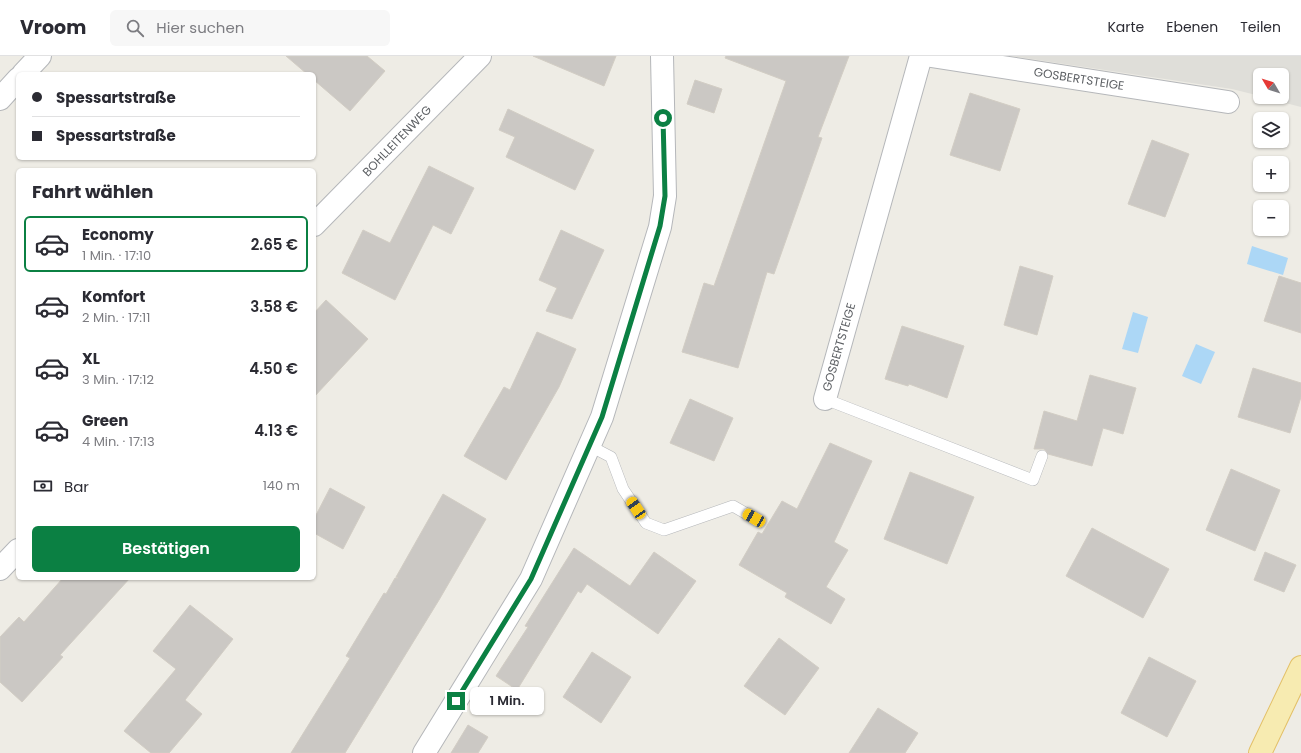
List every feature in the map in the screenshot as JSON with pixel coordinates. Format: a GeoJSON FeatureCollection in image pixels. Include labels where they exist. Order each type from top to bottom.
{"type":"FeatureCollection","features":[{"type":"Feature","properties":{"kind":"main road"},"geometry":{"type":"LineString","coordinates":[[1260,753],[1296,695],[1301,667]]}},
{"type":"Feature","properties":{"kind":"street"},"geometry":{"type":"LineString","coordinates":[[25,72],[40,56]]}},
{"type":"Feature","properties":{"kind":"street","name":"BOHLLEITENWEG"},"geometry":{"type":"LineString","coordinates":[[316,223],[480,56]]}},
{"type":"Feature","properties":{"kind":"street"},"geometry":{"type":"LineString","coordinates":[[424,753],[531,579],[602,417],[660,226],[665,196],[662,56]]}},
{"type":"Feature","properties":{"kind":"street","name":"GOSBERTSTEIGE"},"geometry":{"type":"LineString","coordinates":[[825,399],[921,56]]}},
{"type":"Feature","properties":{"kind":"street","name":"GOSBERTSTEIGE"},"geometry":{"type":"LineString","coordinates":[[930,56],[1228,102]]}},
{"type":"Feature","properties":{"kind":"street"},"geometry":{"type":"LineString","coordinates":[[0,99],[16,82]]}},
{"type":"Feature","properties":{"kind":"street"},"geometry":{"type":"LineString","coordinates":[[0,569],[16,552]]}},
{"type":"Feature","properties":{"kind":"lane","name":"GOSBERTSTEIGE"},"geometry":{"type":"LineString","coordinates":[[825,399],[1033,480],[1042,456]]}},
{"type":"Feature","properties":{"kind":"lane"},"geometry":{"type":"LineString","coordinates":[[590,446],[611,457],[623,489],[646,523],[651,526],[664,530],[733,506],[754,518]]}},
{"type":"Feature","properties":{"kind":"shaded area"},"geometry":{"type":"Polygon","coordinates":[[[1011,56],[1301,56],[1301,107],[1289,104],[1289,68],[1253,68],[1253,94],[1232,89],[1011,56]]]}},
{"type":"Feature","properties":{"kind":"water"},"geometry":{"type":"Polygon","coordinates":[[[1252,246],[1288,258],[1283,275],[1247,264],[1252,246]]]}},
{"type":"Feature","properties":{"kind":"water"},"geometry":{"type":"Polygon","coordinates":[[[1133,312],[1148,317],[1138,353],[1122,349],[1133,312]]]}},
{"type":"Feature","properties":{"kind":"water"},"geometry":{"type":"Polygon","coordinates":[[[1196,344],[1215,352],[1201,384],[1182,376],[1196,344]]]}},
{"type":"Feature","properties":{"kind":"building"},"geometry":{"type":"Polygon","coordinates":[[[286,56],[367,56],[385,71],[350,111],[316,82],[316,72],[305,72],[286,56]]]}},
{"type":"Feature","properties":{"kind":"building"},"geometry":{"type":"Polygon","coordinates":[[[533,56],[616,56],[604,86],[533,56]]]}},
{"type":"Feature","properties":{"kind":"building"},"geometry":{"type":"Polygon","coordinates":[[[726,56],[849,56],[818,137],[822,138],[774,274],[767,272],[738,368],[682,352],[704,283],[714,286],[786,81],[725,58],[726,56]]]}},
{"type":"Feature","properties":{"kind":"building"},"geometry":{"type":"Polygon","coordinates":[[[695,80],[722,89],[714,113],[687,104],[695,80]]]}},
{"type":"Feature","properties":{"kind":"building"},"geometry":{"type":"Polygon","coordinates":[[[970,93],[1020,109],[1000,171],[950,155],[970,93]]]}},
{"type":"Feature","properties":{"kind":"building"},"geometry":{"type":"Polygon","coordinates":[[[508,109],[594,150],[575,190],[506,157],[515,137],[499,130],[508,109]]]}},
{"type":"Feature","properties":{"kind":"building"},"geometry":{"type":"Polygon","coordinates":[[[1152,140],[1189,154],[1165,217],[1128,204],[1152,140]]]}},
{"type":"Feature","properties":{"kind":"building"},"geometry":{"type":"Polygon","coordinates":[[[429,166],[474,188],[451,234],[433,225],[395,300],[342,273],[363,230],[390,243],[429,166]]]}},
{"type":"Feature","properties":{"kind":"building"},"geometry":{"type":"Polygon","coordinates":[[[561,230],[604,250],[572,319],[546,311],[557,288],[539,280],[561,230]]]}},
{"type":"Feature","properties":{"kind":"building"},"geometry":{"type":"Polygon","coordinates":[[[1020,266],[1053,276],[1037,335],[1004,325],[1020,266]]]}},
{"type":"Feature","properties":{"kind":"building"},"geometry":{"type":"Polygon","coordinates":[[[1279,276],[1301,283],[1301,333],[1264,321],[1279,276]]]}},
{"type":"Feature","properties":{"kind":"building"},"geometry":{"type":"Polygon","coordinates":[[[326,300],[368,339],[316,395],[316,311],[326,300]]]}},
{"type":"Feature","properties":{"kind":"building"},"geometry":{"type":"Polygon","coordinates":[[[902,326],[964,346],[947,398],[909,384],[908,386],[885,379],[902,326]]]}},
{"type":"Feature","properties":{"kind":"building"},"geometry":{"type":"Polygon","coordinates":[[[537,332],[576,349],[559,387],[506,480],[464,456],[504,387],[510,390],[537,332]]]}},
{"type":"Feature","properties":{"kind":"building"},"geometry":{"type":"Polygon","coordinates":[[[1253,368],[1301,383],[1301,397],[1290,433],[1238,417],[1253,368]]]}},
{"type":"Feature","properties":{"kind":"building"},"geometry":{"type":"Polygon","coordinates":[[[1090,375],[1136,388],[1123,434],[1103,428],[1092,466],[1048,454],[1044,449],[1034,449],[1044,411],[1077,421],[1090,375]]]}},
{"type":"Feature","properties":{"kind":"building"},"geometry":{"type":"Polygon","coordinates":[[[690,399],[733,418],[714,461],[670,443],[690,399]]]}},
{"type":"Feature","properties":{"kind":"building"},"geometry":{"type":"Polygon","coordinates":[[[830,443],[872,461],[834,542],[848,550],[826,587],[845,599],[831,624],[785,597],[787,593],[739,565],[758,532],[762,534],[782,501],[797,509],[830,443]]]}},
{"type":"Feature","properties":{"kind":"building"},"geometry":{"type":"Polygon","coordinates":[[[1231,469],[1280,490],[1255,551],[1206,530],[1231,469]]]}},
{"type":"Feature","properties":{"kind":"building"},"geometry":{"type":"Polygon","coordinates":[[[910,472],[974,497],[947,564],[884,539],[910,472]]]}},
{"type":"Feature","properties":{"kind":"building"},"geometry":{"type":"Polygon","coordinates":[[[330,488],[365,507],[343,549],[316,534],[316,515],[330,488]]]}},
{"type":"Feature","properties":{"kind":"building"},"geometry":{"type":"Polygon","coordinates":[[[443,494],[486,519],[439,600],[345,753],[291,753],[350,658],[346,656],[384,593],[386,594],[395,578],[398,578],[396,577],[443,494]]]}},
{"type":"Feature","properties":{"kind":"building"},"geometry":{"type":"Polygon","coordinates":[[[1092,528],[1169,569],[1143,618],[1066,576],[1092,528]]]}},
{"type":"Feature","properties":{"kind":"building"},"geometry":{"type":"Polygon","coordinates":[[[574,548],[630,586],[654,552],[696,581],[658,634],[587,584],[581,593],[578,591],[517,690],[496,676],[528,627],[525,626],[574,548]]]}},
{"type":"Feature","properties":{"kind":"building"},"geometry":{"type":"Polygon","coordinates":[[[1265,552],[1296,565],[1284,592],[1254,580],[1265,552]]]}},
{"type":"Feature","properties":{"kind":"building"},"geometry":{"type":"Polygon","coordinates":[[[61,580],[128,580],[60,655],[63,657],[22,702],[0,682],[0,637],[19,617],[24,622],[61,580]]]}},
{"type":"Feature","properties":{"kind":"building"},"geometry":{"type":"Polygon","coordinates":[[[190,605],[233,639],[185,700],[202,714],[169,753],[151,753],[124,731],[176,669],[153,651],[190,605]]]}},
{"type":"Feature","properties":{"kind":"building"},"geometry":{"type":"Polygon","coordinates":[[[779,638],[819,668],[785,715],[744,686],[779,638]]]}},
{"type":"Feature","properties":{"kind":"building"},"geometry":{"type":"Polygon","coordinates":[[[592,652],[631,677],[601,723],[563,697],[592,652]]]}},
{"type":"Feature","properties":{"kind":"building"},"geometry":{"type":"Polygon","coordinates":[[[1149,657],[1196,681],[1167,737],[1121,713],[1149,657]]]}},
{"type":"Feature","properties":{"kind":"building"},"geometry":{"type":"Polygon","coordinates":[[[878,708],[918,733],[905,753],[849,753],[878,708]]]}},
{"type":"Feature","properties":{"kind":"building"},"geometry":{"type":"Polygon","coordinates":[[[468,725],[488,737],[478,753],[451,753],[468,725]]]}},
{"type":"Feature","properties":{"kind":"route"},"geometry":{"type":"LineString","coordinates":[[456,701],[531,579],[602,417],[660,226],[665,196],[663,118]]}}]}
